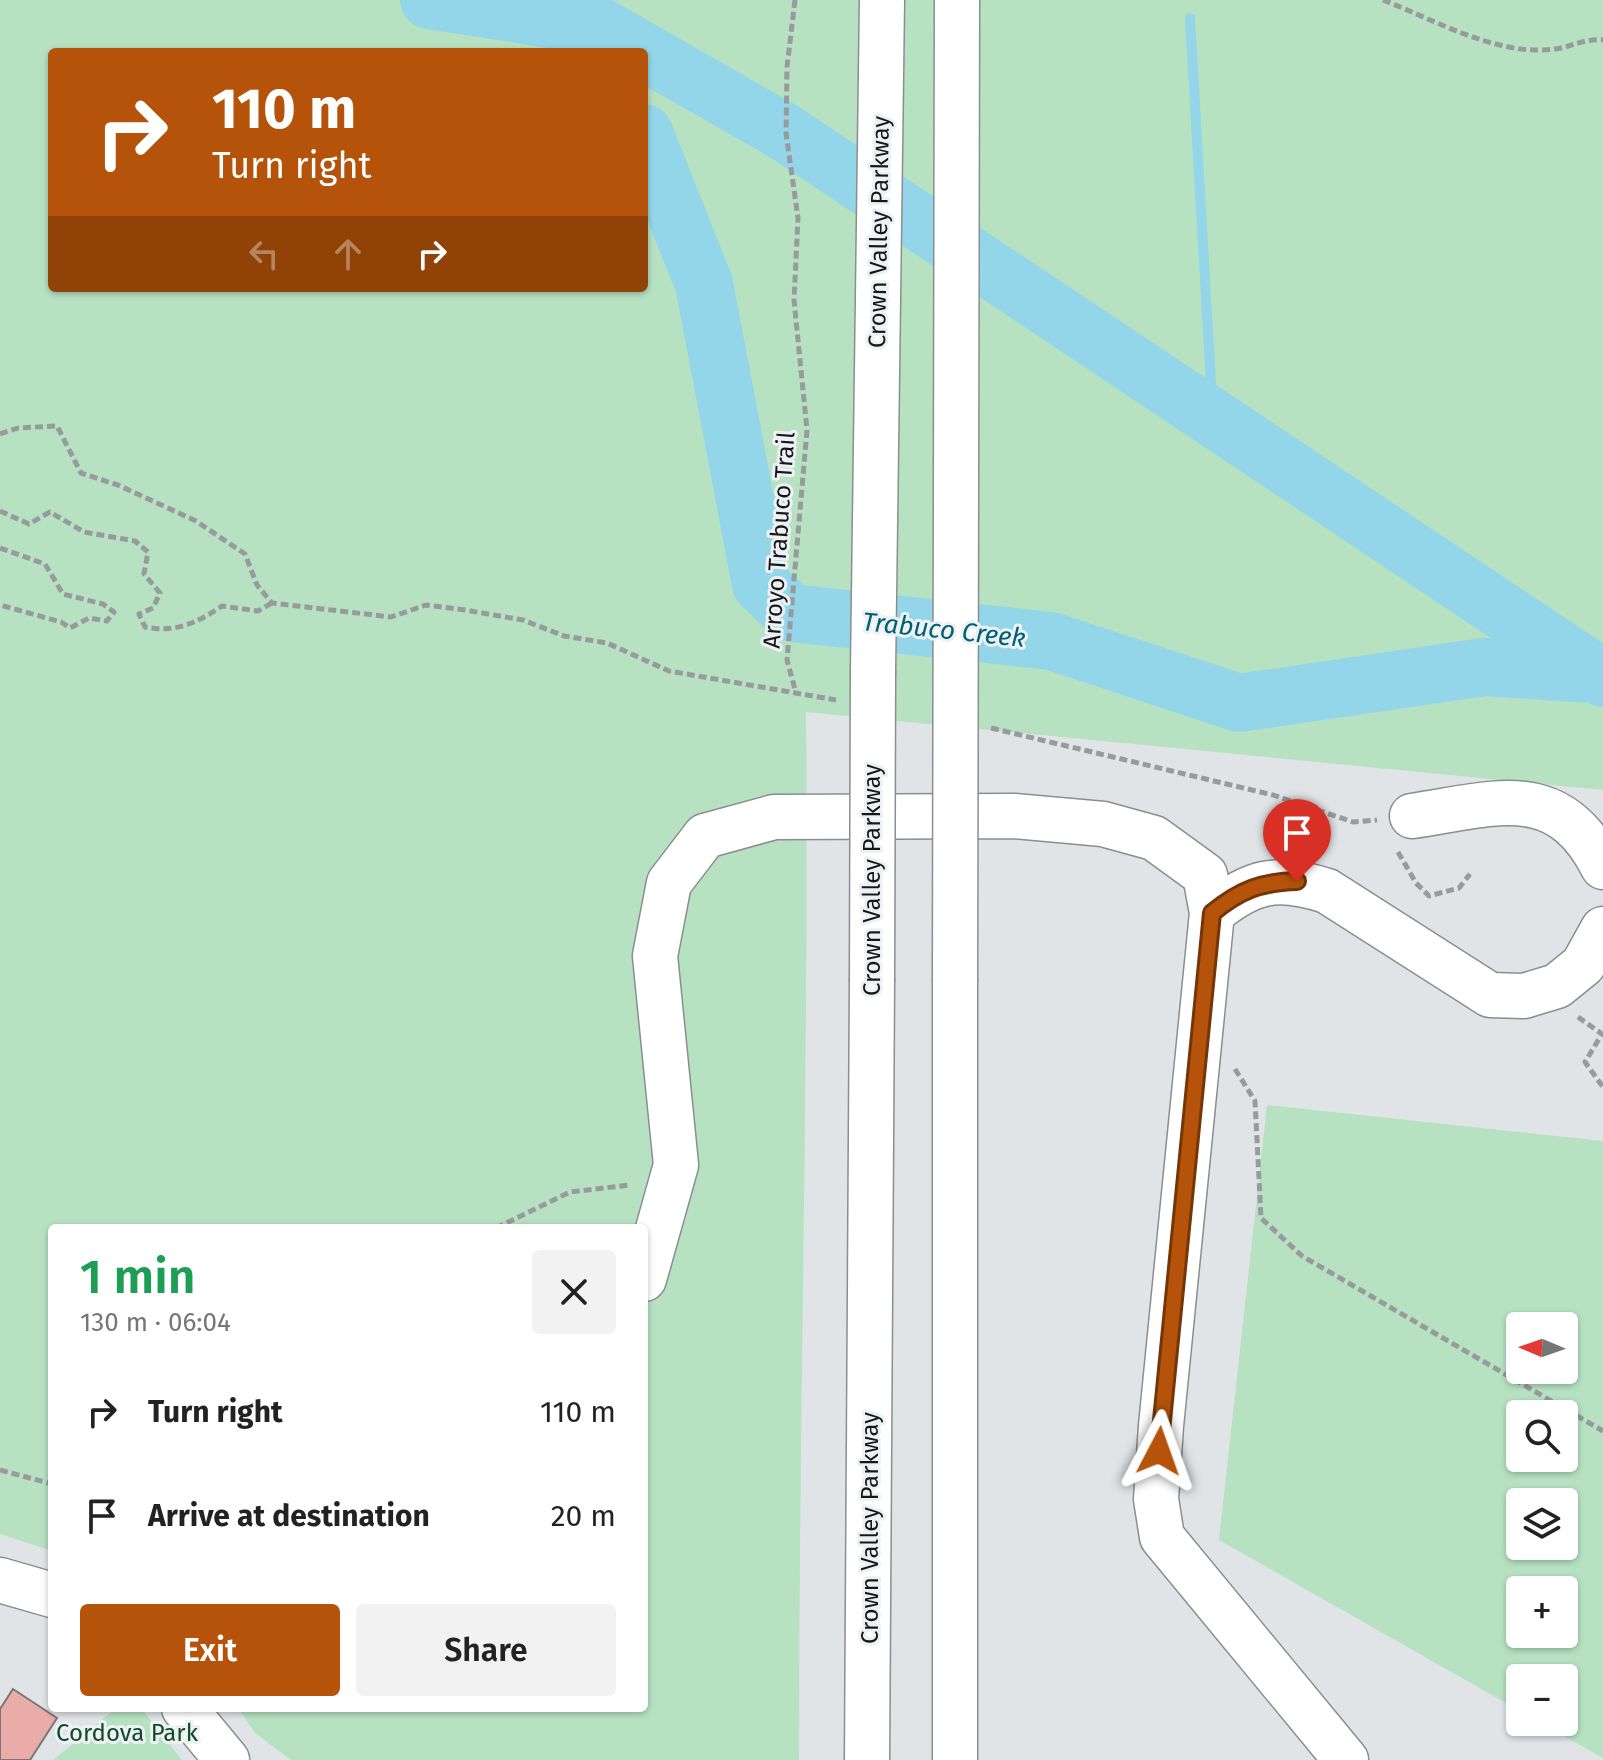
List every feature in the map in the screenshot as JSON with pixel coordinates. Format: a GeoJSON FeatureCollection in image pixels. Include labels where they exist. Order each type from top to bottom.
{"type":"FeatureCollection","features":[{"type":"Feature","properties":{"kind":"main road","name":"Crown Valley Parkway"},"geometry":{"type":"LineString","coordinates":[[867,1760],[882,0]]}},
{"type":"Feature","properties":{"kind":"main road"},"geometry":{"type":"LineString","coordinates":[[955,1760],[957,0]]}},
{"type":"Feature","properties":{"kind":"main road"},"geometry":{"type":"LineString","coordinates":[[1393,830],[1532,803],[1564,816],[1589,839],[1603,867]]}},
{"type":"Feature","properties":{"kind":"main road"},"geometry":{"type":"LineString","coordinates":[[648,1264],[676,1165],[655,956],[669,883],[705,836],[774,817],[1014,816],[1103,824],[1154,838],[1205,875],[1212,913],[1161,1426],[1156,1499],[1162,1537],[1346,1760]]}},
{"type":"Feature","properties":{"kind":"main road"},"geometry":{"type":"LineString","coordinates":[[1212,913],[1236,893],[1251,887],[1266,882],[1297,881],[1327,891],[1490,995],[1524,996],[1557,986],[1583,965],[1603,929]]}},
{"type":"Feature","properties":{"kind":"main road"},"geometry":{"type":"LineString","coordinates":[[0,1580],[48,1594]]}},
{"type":"Feature","properties":{"kind":"main road"},"geometry":{"type":"LineString","coordinates":[[187,1712],[227,1760]]}},
{"type":"Feature","properties":{"kind":"path","name":"Arroyo Trabuco Trail"},"geometry":{"type":"LineString","coordinates":[[795,0],[787,67],[786,133],[798,218],[794,300],[807,430],[787,660],[796,693]]}},
{"type":"Feature","properties":{"kind":"path"},"geometry":{"type":"LineString","coordinates":[[1383,0],[1503,45],[1556,49],[1577,40],[1603,40]]}},
{"type":"Feature","properties":{"kind":"path"},"geometry":{"type":"LineString","coordinates":[[0,434],[18,428],[57,426],[81,473],[118,485],[196,521],[245,554],[257,585],[272,603]]}},
{"type":"Feature","properties":{"kind":"path"},"geometry":{"type":"LineString","coordinates":[[0,511],[29,524],[50,512],[84,532],[135,541],[148,552],[144,574],[160,593],[153,608],[139,614],[145,627],[165,631],[200,621],[222,606],[258,611],[272,603],[391,617],[426,605],[523,620],[564,636],[607,643],[669,671],[841,701]]}},
{"type":"Feature","properties":{"kind":"path"},"geometry":{"type":"LineString","coordinates":[[0,548],[45,564],[63,594],[103,604],[114,612],[107,621],[89,618],[70,628],[61,622],[0,605]]}},
{"type":"Feature","properties":{"kind":"path"},"geometry":{"type":"LineString","coordinates":[[976,725],[1273,795],[1353,822],[1393,830]]}},
{"type":"Feature","properties":{"kind":"path"},"geometry":{"type":"LineString","coordinates":[[1353,822],[1393,830]]}},
{"type":"Feature","properties":{"kind":"path"},"geometry":{"type":"LineString","coordinates":[[1393,830],[1416,883],[1429,896],[1459,888],[1470,874]]}},
{"type":"Feature","properties":{"kind":"path"},"geometry":{"type":"LineString","coordinates":[[1541,991],[1602,1034],[1585,1062],[1603,1087]]}},
{"type":"Feature","properties":{"kind":"path"},"geometry":{"type":"LineString","coordinates":[[1233,1065],[1255,1101],[1261,1218],[1302,1256],[1603,1431]]}},
{"type":"Feature","properties":{"kind":"path"},"geometry":{"type":"LineString","coordinates":[[504,1224],[570,1192],[671,1180]]}},
{"type":"Feature","properties":{"kind":"path"},"geometry":{"type":"LineString","coordinates":[[0,1470],[48,1483]]}},
{"type":"Feature","properties":{"kind":"green space"},"geometry":{"type":"Polygon","coordinates":[[[0,0],[1603,0],[1603,790],[806,712],[799,1760],[291,1760],[255,1733],[241,1712],[648,1712],[648,1224],[48,1224],[48,1550],[0,1534],[0,0]]]}},
{"type":"Feature","properties":{"kind":"green space"},"geometry":{"type":"Polygon","coordinates":[[[1267,1105],[1603,1141],[1603,1758],[1564,1736],[1578,1736],[1578,1664],[1506,1664],[1506,1703],[1219,1540],[1267,1105]]]}},
{"type":"Feature","properties":{"kind":"green space","name":"Cordova Park"},"geometry":{"type":"Polygon","coordinates":[[[111,1712],[144,1712],[182,1760],[53,1760],[111,1712]]]}},
{"type":"Feature","properties":{"kind":"building"},"geometry":{"type":"Polygon","coordinates":[[[13,1689],[57,1718],[30,1760],[0,1760],[0,1709],[13,1689]]]}},
{"type":"Feature","properties":{"kind":"waterway","name":"Trabuco Creek"},"geometry":{"type":"LineString","coordinates":[[429,0],[601,27],[638,48]]}},
{"type":"Feature","properties":{"kind":"waterway"},"geometry":{"type":"LineString","coordinates":[[1190,18],[1213,419]]}},
{"type":"Feature","properties":{"kind":"waterway","name":"Trabuco Creek"},"geometry":{"type":"LineString","coordinates":[[648,54],[786,133],[1603,678]]}},
{"type":"Feature","properties":{"kind":"waterway","name":"Trabuco Creek"},"geometry":{"type":"LineString","coordinates":[[648,143],[704,284],[761,584],[791,613],[1051,641],[1239,703],[1484,667],[1593,674]]}},
{"type":"Feature","properties":{"kind":"route"},"geometry":{"type":"LineString","coordinates":[[1159,1451],[1209,969],[1212,913],[1236,893],[1266,882],[1297,881]]}}]}
